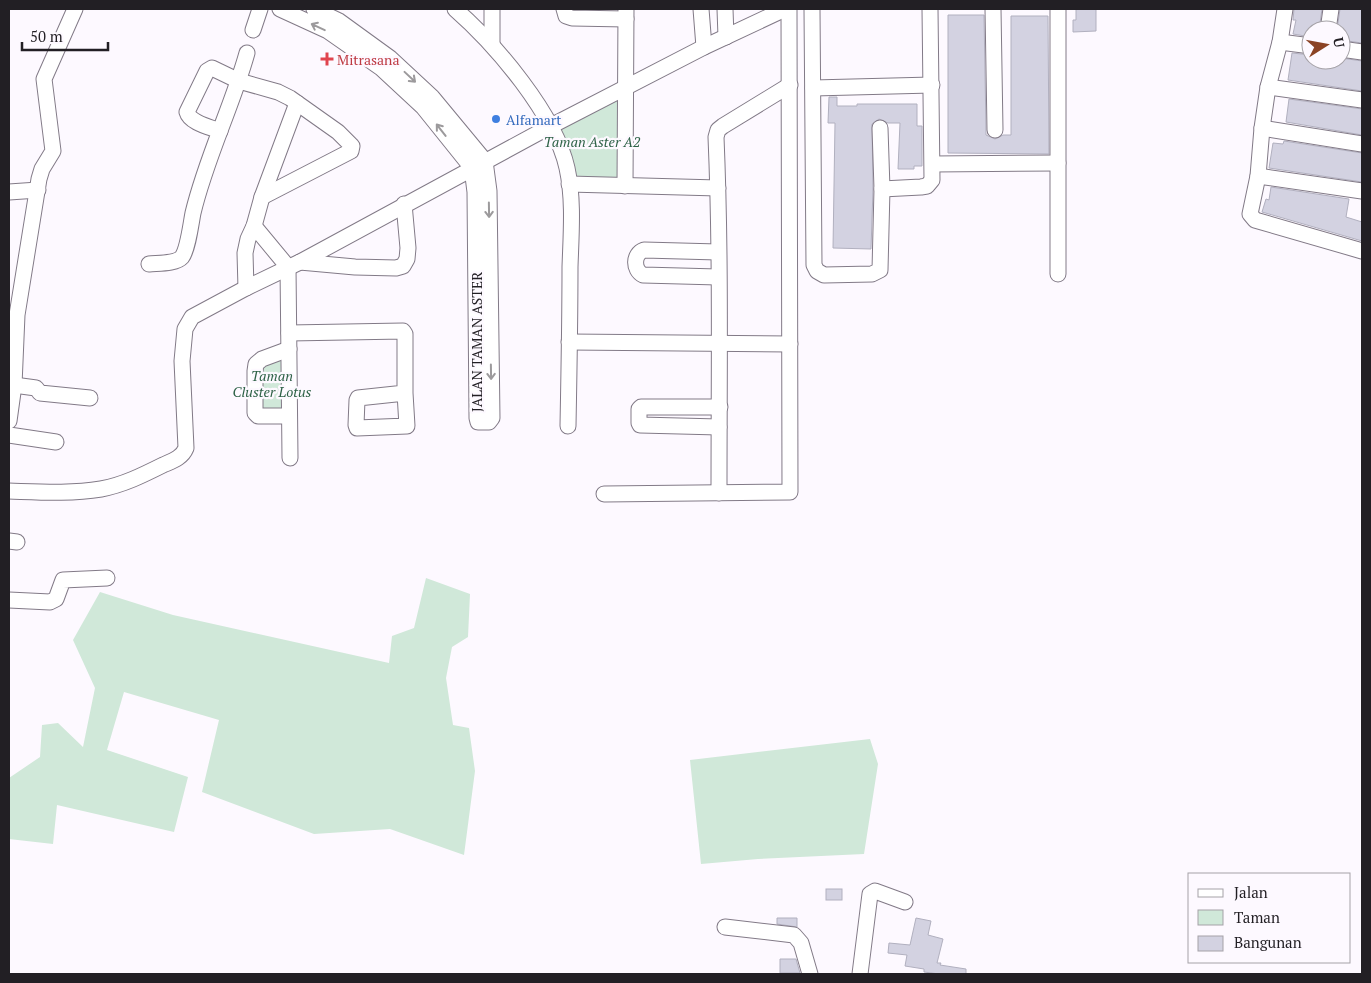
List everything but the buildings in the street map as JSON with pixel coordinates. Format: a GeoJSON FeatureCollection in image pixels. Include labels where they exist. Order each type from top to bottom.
{"type":"FeatureCollection","features":[{"type":"Feature","properties":{"kind":"street"},"geometry":{"type":"LineString","coordinates":[[9,421],[14,385],[13,315],[42,169],[53,151],[44,79],[75,9]]}},
{"type":"Feature","properties":{"kind":"street"},"geometry":{"type":"LineString","coordinates":[[253,30],[260,9]]}},
{"type":"Feature","properties":{"kind":"street"},"geometry":{"type":"LineString","coordinates":[[280,9],[328,31],[381,68],[423,107],[478,165]]}},
{"type":"Feature","properties":{"kind":"street"},"geometry":{"type":"LineString","coordinates":[[314,9],[338,21],[390,58],[432,97],[478,165]]}},
{"type":"Feature","properties":{"kind":"street"},"geometry":{"type":"LineString","coordinates":[[455,9],[492,44],[525,88],[551,126],[567,167],[571,222],[568,426]]}},
{"type":"Feature","properties":{"kind":"street"},"geometry":{"type":"LineString","coordinates":[[492,9],[492,44]]}},
{"type":"Feature","properties":{"kind":"street"},"geometry":{"type":"LineString","coordinates":[[564,9],[566,16],[572,18],[626,14],[625,186]]}},
{"type":"Feature","properties":{"kind":"street"},"geometry":{"type":"LineString","coordinates":[[701,9],[704,47]]}},
{"type":"Feature","properties":{"kind":"street"},"geometry":{"type":"LineString","coordinates":[[724,9],[726,37]]}},
{"type":"Feature","properties":{"kind":"street"},"geometry":{"type":"LineString","coordinates":[[9,491],[53,493],[102,489],[148,473],[179,457],[186,448],[182,361],[185,328],[192,317],[294,265],[626,86],[704,47],[787,9],[790,85],[790,492],[604,494]]}},
{"type":"Feature","properties":{"kind":"street"},"geometry":{"type":"LineString","coordinates":[[812,9],[814,265],[817,272],[824,275],[872,274],[880,270],[882,189],[880,128]]}},
{"type":"Feature","properties":{"kind":"street"},"geometry":{"type":"LineString","coordinates":[[882,189],[926,186],[932,180],[930,9]]}},
{"type":"Feature","properties":{"kind":"street"},"geometry":{"type":"LineString","coordinates":[[993,9],[995,130]]}},
{"type":"Feature","properties":{"kind":"street"},"geometry":{"type":"LineString","coordinates":[[1058,9],[1058,274]]}},
{"type":"Feature","properties":{"kind":"street"},"geometry":{"type":"LineString","coordinates":[[1285,9],[1280,42],[1268,87],[1258,176],[1250,214],[1252,219],[1362,251]]}},
{"type":"Feature","properties":{"kind":"street"},"geometry":{"type":"LineString","coordinates":[[1280,42],[1301,45]]}},
{"type":"Feature","properties":{"kind":"street"},"geometry":{"type":"LineString","coordinates":[[149,264],[178,260],[184,253],[195,204],[239,81],[247,53]]}},
{"type":"Feature","properties":{"kind":"street"},"geometry":{"type":"LineString","coordinates":[[220,131],[188,116],[190,104],[208,69],[212,68],[239,81],[278,92],[297,103],[347,139],[352,146],[351,151],[262,197]]}},
{"type":"Feature","properties":{"kind":"street"},"geometry":{"type":"LineString","coordinates":[[813,88],[932,84]]}},
{"type":"Feature","properties":{"kind":"street"},"geometry":{"type":"LineString","coordinates":[[719,493],[720,407],[716,137],[718,130],[722,126],[790,85]]}},
{"type":"Feature","properties":{"kind":"street"},"geometry":{"type":"LineString","coordinates":[[1268,87],[1362,100]]}},
{"type":"Feature","properties":{"kind":"street"},"geometry":{"type":"LineString","coordinates":[[246,288],[245,253],[248,238],[254,226],[262,197],[297,103]]}},
{"type":"Feature","properties":{"kind":"street"},"geometry":{"type":"LineString","coordinates":[[1262,128],[1362,144]]}},
{"type":"Feature","properties":{"kind":"street"},"geometry":{"type":"LineString","coordinates":[[933,164],[1058,163]]}},
{"type":"Feature","properties":{"kind":"street","name":"JALAN TAMAN ASTER"},"geometry":{"type":"LineString","coordinates":[[478,165],[489,191],[492,418],[489,422],[478,422],[477,418],[475,192],[478,165]]}},
{"type":"Feature","properties":{"kind":"street"},"geometry":{"type":"LineString","coordinates":[[1258,176],[1362,191]]}},
{"type":"Feature","properties":{"kind":"street"},"geometry":{"type":"LineString","coordinates":[[569,184],[718,188]]}},
{"type":"Feature","properties":{"kind":"street"},"geometry":{"type":"LineString","coordinates":[[9,192],[38,190]]}},
{"type":"Feature","properties":{"kind":"street"},"geometry":{"type":"LineString","coordinates":[[254,226],[294,265],[396,268],[403,266],[407,259],[408,248],[404,204]]}},
{"type":"Feature","properties":{"kind":"street"},"geometry":{"type":"LineString","coordinates":[[718,252],[644,250],[639,252],[637,256],[636,268],[643,275],[718,277]]}},
{"type":"Feature","properties":{"kind":"street"},"geometry":{"type":"LineString","coordinates":[[290,458],[289,333],[294,265]]}},
{"type":"Feature","properties":{"kind":"street"},"geometry":{"type":"LineString","coordinates":[[289,333],[403,331],[405,342],[405,393]]}},
{"type":"Feature","properties":{"kind":"street"},"geometry":{"type":"LineString","coordinates":[[570,342],[790,344]]}},
{"type":"Feature","properties":{"kind":"street"},"geometry":{"type":"LineString","coordinates":[[289,349],[262,359],[256,364],[255,371],[255,413],[258,416],[289,416]]}},
{"type":"Feature","properties":{"kind":"street"},"geometry":{"type":"LineString","coordinates":[[14,385],[36,388],[40,393],[90,398]]}},
{"type":"Feature","properties":{"kind":"street"},"geometry":{"type":"LineString","coordinates":[[719,427],[640,426],[638,409],[641,407],[720,407]]}},
{"type":"Feature","properties":{"kind":"street"},"geometry":{"type":"LineString","coordinates":[[9,436],[56,442]]}},
{"type":"Feature","properties":{"kind":"street"},"geometry":{"type":"LineString","coordinates":[[9,600],[50,602],[56,599],[63,580],[107,578]]}},
{"type":"Feature","properties":{"kind":"street"},"geometry":{"type":"LineString","coordinates":[[860,974],[870,894],[875,892],[905,902]]}},
{"type":"Feature","properties":{"kind":"street"},"geometry":{"type":"LineString","coordinates":[[725,927],[794,935],[801,943],[810,974]]}},
{"type":"Feature","properties":{"kind":"green space","name":"Taman Aster A2"},"geometry":{"type":"Polygon","coordinates":[[[624,89],[622,178],[570,177],[553,127],[624,89]]]}},
{"type":"Feature","properties":{"kind":"green space","name":"Taman Cluster Lotus"},"geometry":{"type":"Polygon","coordinates":[[[287,352],[287,413],[258,413],[263,361],[287,352]]]}},
{"type":"Feature","properties":{"kind":"green space"},"geometry":{"type":"Polygon","coordinates":[[[426,578],[470,594],[468,637],[452,647],[446,678],[453,725],[469,728],[475,771],[464,855],[390,829],[314,834],[202,792],[219,720],[124,692],[107,750],[188,777],[174,832],[57,805],[53,844],[9,839],[9,778],[40,757],[42,725],[58,723],[83,747],[95,688],[73,640],[100,592],[173,615],[389,663],[392,636],[414,628],[426,578]]]}},
{"type":"Feature","properties":{"kind":"green space"},"geometry":{"type":"Polygon","coordinates":[[[870,739],[878,764],[864,854],[758,859],[701,864],[690,760],[870,739]]]}},
{"type":"Feature","properties":{"kind":"place","name":"Mitrasana"},"geometry":{"type":"Point","coordinates":[327,59]}},
{"type":"Feature","properties":{"kind":"place","name":"Alfamart"},"geometry":{"type":"Point","coordinates":[496,119]}}]}
